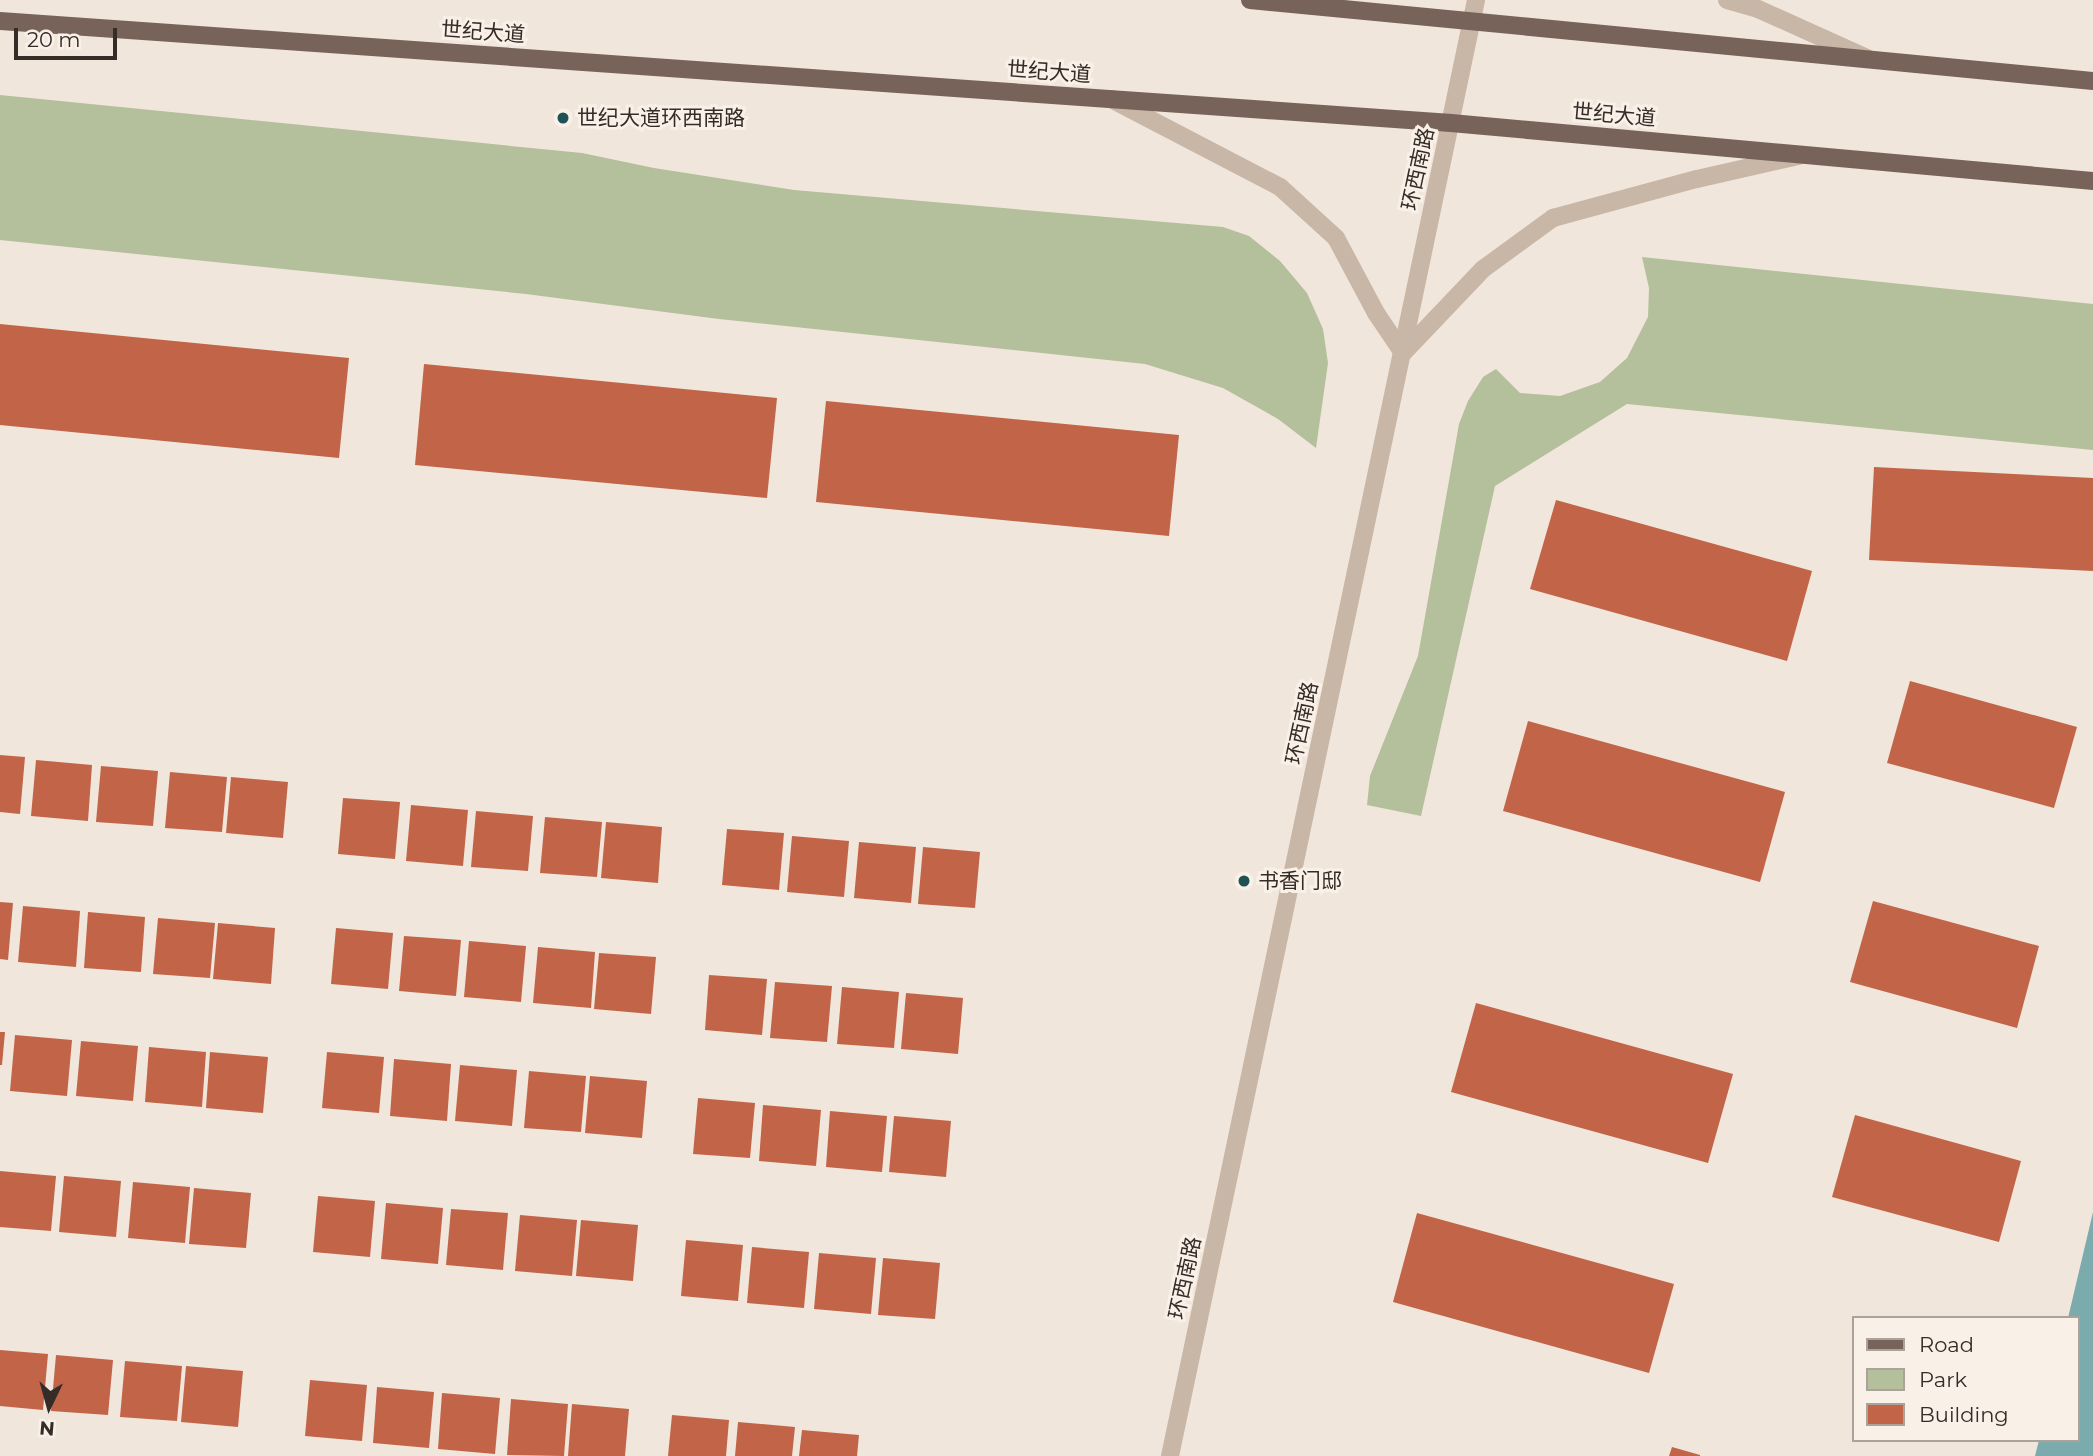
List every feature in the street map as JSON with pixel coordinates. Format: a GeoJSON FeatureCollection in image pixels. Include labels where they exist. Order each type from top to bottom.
{"type":"FeatureCollection","features":[{"type":"Feature","properties":{"kind":"main road"},"geometry":{"type":"LineString","coordinates":[[1251,0],[2093,81]]}},
{"type":"Feature","properties":{"kind":"main road","name":"世纪大道"},"geometry":{"type":"LineString","coordinates":[[0,21],[1451,123],[2093,181]]}},
{"type":"Feature","properties":{"kind":"street","name":"环西南路"},"geometry":{"type":"LineString","coordinates":[[1170,1456],[1476,0]]}},
{"type":"Feature","properties":{"kind":"street"},"geometry":{"type":"LineString","coordinates":[[1727,0],[1758,9],[1870,59]]}},
{"type":"Feature","properties":{"kind":"street"},"geometry":{"type":"LineString","coordinates":[[1110,99],[1280,187],[1336,238],[1376,313],[1403,353],[1483,269],[1553,218],[1697,178],[1803,155]]}},
{"type":"Feature","properties":{"kind":"green space"},"geometry":{"type":"Polygon","coordinates":[[[0,95],[582,153],[654,168],[794,190],[1223,227],[1249,236],[1280,261],[1307,293],[1323,329],[1328,363],[1316,448],[1278,419],[1223,388],[1145,364],[719,319],[526,294],[0,240],[0,95]]]}},
{"type":"Feature","properties":{"kind":"green space"},"geometry":{"type":"Polygon","coordinates":[[[1642,257],[2093,304],[2093,450],[1627,404],[1495,486],[1421,816],[1367,805],[1370,776],[1418,656],[1459,424],[1468,401],[1483,377],[1496,369],[1520,393],[1560,396],[1600,382],[1627,358],[1648,317],[1649,288],[1642,257]]]}},
{"type":"Feature","properties":{"kind":"water"},"geometry":{"type":"Polygon","coordinates":[[[2093,1212],[2093,1456],[2035,1456],[2038,1442],[2079,1442],[2079,1316],[2068,1316],[2093,1212]]]}},
{"type":"Feature","properties":{"kind":"building"},"geometry":{"type":"Polygon","coordinates":[[[0,324],[349,358],[339,458],[0,425],[0,324]]]}},
{"type":"Feature","properties":{"kind":"building"},"geometry":{"type":"Polygon","coordinates":[[[424,364],[777,398],[767,498],[415,465],[424,364]]]}},
{"type":"Feature","properties":{"kind":"building"},"geometry":{"type":"Polygon","coordinates":[[[826,401],[1179,435],[1169,536],[816,502],[826,401]]]}},
{"type":"Feature","properties":{"kind":"building"},"geometry":{"type":"Polygon","coordinates":[[[1874,467],[2093,478],[2093,571],[1869,560],[1874,467]]]}},
{"type":"Feature","properties":{"kind":"building"},"geometry":{"type":"Polygon","coordinates":[[[1556,500],[1812,571],[1787,661],[1530,589],[1556,500]]]}},
{"type":"Feature","properties":{"kind":"building"},"geometry":{"type":"Polygon","coordinates":[[[1910,681],[2077,727],[2054,808],[1887,763],[1910,681]]]}},
{"type":"Feature","properties":{"kind":"building"},"geometry":{"type":"Polygon","coordinates":[[[1528,721],[1785,792],[1760,882],[1503,811],[1528,721]]]}},
{"type":"Feature","properties":{"kind":"building"},"geometry":{"type":"Polygon","coordinates":[[[0,755],[25,757],[20,814],[0,812],[0,755]]]}},
{"type":"Feature","properties":{"kind":"building"},"geometry":{"type":"Polygon","coordinates":[[[36,760],[92,765],[88,821],[31,816],[36,760]]]}},
{"type":"Feature","properties":{"kind":"building"},"geometry":{"type":"Polygon","coordinates":[[[101,766],[158,771],[153,826],[96,822],[101,766]]]}},
{"type":"Feature","properties":{"kind":"building"},"geometry":{"type":"Polygon","coordinates":[[[170,772],[227,777],[222,832],[165,828],[170,772]]]}},
{"type":"Feature","properties":{"kind":"building"},"geometry":{"type":"Polygon","coordinates":[[[231,777],[288,782],[283,838],[226,833],[231,777]]]}},
{"type":"Feature","properties":{"kind":"building"},"geometry":{"type":"Polygon","coordinates":[[[343,798],[400,802],[395,859],[338,854],[343,798]]]}},
{"type":"Feature","properties":{"kind":"building"},"geometry":{"type":"Polygon","coordinates":[[[411,805],[468,810],[463,866],[406,861],[411,805]]]}},
{"type":"Feature","properties":{"kind":"building"},"geometry":{"type":"Polygon","coordinates":[[[476,811],[533,816],[528,871],[471,867],[476,811]]]}},
{"type":"Feature","properties":{"kind":"building"},"geometry":{"type":"Polygon","coordinates":[[[545,817],[602,822],[597,877],[540,873],[545,817]]]}},
{"type":"Feature","properties":{"kind":"building"},"geometry":{"type":"Polygon","coordinates":[[[606,822],[662,827],[658,883],[601,878],[606,822]]]}},
{"type":"Feature","properties":{"kind":"building"},"geometry":{"type":"Polygon","coordinates":[[[727,829],[784,833],[779,890],[722,885],[727,829]]]}},
{"type":"Feature","properties":{"kind":"building"},"geometry":{"type":"Polygon","coordinates":[[[792,836],[849,841],[844,897],[787,892],[792,836]]]}},
{"type":"Feature","properties":{"kind":"building"},"geometry":{"type":"Polygon","coordinates":[[[859,842],[916,847],[911,903],[854,898],[859,842]]]}},
{"type":"Feature","properties":{"kind":"building"},"geometry":{"type":"Polygon","coordinates":[[[923,847],[980,852],[975,908],[918,904],[923,847]]]}},
{"type":"Feature","properties":{"kind":"building"},"geometry":{"type":"Polygon","coordinates":[[[1873,901],[2039,946],[2017,1028],[1850,982],[1873,901]]]}},
{"type":"Feature","properties":{"kind":"building"},"geometry":{"type":"Polygon","coordinates":[[[0,902],[13,903],[8,960],[0,959],[0,902]]]}},
{"type":"Feature","properties":{"kind":"building"},"geometry":{"type":"Polygon","coordinates":[[[23,906],[80,911],[76,967],[18,962],[23,906]]]}},
{"type":"Feature","properties":{"kind":"building"},"geometry":{"type":"Polygon","coordinates":[[[88,912],[145,917],[141,972],[84,968],[88,912]]]}},
{"type":"Feature","properties":{"kind":"building"},"geometry":{"type":"Polygon","coordinates":[[[158,918],[215,923],[210,978],[153,974],[158,918]]]}},
{"type":"Feature","properties":{"kind":"building"},"geometry":{"type":"Polygon","coordinates":[[[218,923],[275,928],[271,984],[213,979],[218,923]]]}},
{"type":"Feature","properties":{"kind":"building"},"geometry":{"type":"Polygon","coordinates":[[[336,928],[393,933],[388,989],[331,984],[336,928]]]}},
{"type":"Feature","properties":{"kind":"building"},"geometry":{"type":"Polygon","coordinates":[[[404,936],[461,940],[456,996],[399,991],[404,936]]]}},
{"type":"Feature","properties":{"kind":"building"},"geometry":{"type":"Polygon","coordinates":[[[469,941],[526,946],[521,1002],[464,997],[469,941]]]}},
{"type":"Feature","properties":{"kind":"building"},"geometry":{"type":"Polygon","coordinates":[[[538,947],[595,952],[591,1008],[533,1003],[538,947]]]}},
{"type":"Feature","properties":{"kind":"building"},"geometry":{"type":"Polygon","coordinates":[[[599,953],[656,957],[651,1014],[594,1009],[599,953]]]}},
{"type":"Feature","properties":{"kind":"building"},"geometry":{"type":"Polygon","coordinates":[[[709,975],[767,979],[762,1035],[705,1030],[709,975]]]}},
{"type":"Feature","properties":{"kind":"building"},"geometry":{"type":"Polygon","coordinates":[[[775,982],[832,986],[827,1042],[770,1038],[775,982]]]}},
{"type":"Feature","properties":{"kind":"building"},"geometry":{"type":"Polygon","coordinates":[[[842,987],[899,992],[894,1048],[837,1044],[842,987]]]}},
{"type":"Feature","properties":{"kind":"building"},"geometry":{"type":"Polygon","coordinates":[[[906,993],[963,998],[958,1054],[901,1049],[906,993]]]}},
{"type":"Feature","properties":{"kind":"building"},"geometry":{"type":"Polygon","coordinates":[[[1476,1003],[1733,1074],[1708,1163],[1451,1092],[1476,1003]]]}},
{"type":"Feature","properties":{"kind":"building"},"geometry":{"type":"Polygon","coordinates":[[[0,1032],[5,1032],[2,1065],[0,1065],[0,1032]]]}},
{"type":"Feature","properties":{"kind":"building"},"geometry":{"type":"Polygon","coordinates":[[[15,1035],[72,1040],[67,1096],[10,1091],[15,1035]]]}},
{"type":"Feature","properties":{"kind":"building"},"geometry":{"type":"Polygon","coordinates":[[[81,1041],[138,1046],[133,1101],[76,1096],[81,1041]]]}},
{"type":"Feature","properties":{"kind":"building"},"geometry":{"type":"Polygon","coordinates":[[[149,1047],[206,1052],[202,1107],[145,1102],[149,1047]]]}},
{"type":"Feature","properties":{"kind":"building"},"geometry":{"type":"Polygon","coordinates":[[[210,1052],[268,1057],[263,1113],[206,1108],[210,1052]]]}},
{"type":"Feature","properties":{"kind":"building"},"geometry":{"type":"Polygon","coordinates":[[[327,1052],[384,1057],[379,1113],[322,1108],[327,1052]]]}},
{"type":"Feature","properties":{"kind":"building"},"geometry":{"type":"Polygon","coordinates":[[[394,1059],[451,1064],[447,1121],[390,1116],[394,1059]]]}},
{"type":"Feature","properties":{"kind":"building"},"geometry":{"type":"Polygon","coordinates":[[[460,1065],[517,1070],[512,1126],[455,1121],[460,1065]]]}},
{"type":"Feature","properties":{"kind":"building"},"geometry":{"type":"Polygon","coordinates":[[[529,1071],[586,1076],[581,1132],[524,1128],[529,1071]]]}},
{"type":"Feature","properties":{"kind":"building"},"geometry":{"type":"Polygon","coordinates":[[[590,1076],[647,1081],[642,1138],[585,1133],[590,1076]]]}},
{"type":"Feature","properties":{"kind":"building"},"geometry":{"type":"Polygon","coordinates":[[[698,1098],[755,1103],[750,1158],[693,1154],[698,1098]]]}},
{"type":"Feature","properties":{"kind":"building"},"geometry":{"type":"Polygon","coordinates":[[[763,1105],[821,1110],[816,1166],[759,1161],[763,1105]]]}},
{"type":"Feature","properties":{"kind":"building"},"geometry":{"type":"Polygon","coordinates":[[[830,1111],[887,1116],[882,1172],[826,1167],[830,1111]]]}},
{"type":"Feature","properties":{"kind":"building"},"geometry":{"type":"Polygon","coordinates":[[[1855,1115],[2021,1161],[1999,1242],[1832,1197],[1855,1115]]]}},
{"type":"Feature","properties":{"kind":"building"},"geometry":{"type":"Polygon","coordinates":[[[894,1116],[951,1121],[946,1177],[889,1172],[894,1116]]]}},
{"type":"Feature","properties":{"kind":"building"},"geometry":{"type":"Polygon","coordinates":[[[0,1171],[56,1176],[51,1231],[0,1227],[0,1171]]]}},
{"type":"Feature","properties":{"kind":"building"},"geometry":{"type":"Polygon","coordinates":[[[64,1176],[121,1181],[116,1237],[59,1232],[64,1176]]]}},
{"type":"Feature","properties":{"kind":"building"},"geometry":{"type":"Polygon","coordinates":[[[133,1182],[190,1187],[185,1243],[128,1238],[133,1182]]]}},
{"type":"Feature","properties":{"kind":"building"},"geometry":{"type":"Polygon","coordinates":[[[194,1188],[251,1193],[246,1248],[189,1244],[194,1188]]]}},
{"type":"Feature","properties":{"kind":"building"},"geometry":{"type":"Polygon","coordinates":[[[318,1196],[375,1201],[370,1257],[313,1252],[318,1196]]]}},
{"type":"Feature","properties":{"kind":"building"},"geometry":{"type":"Polygon","coordinates":[[[386,1203],[443,1208],[438,1264],[381,1259],[386,1203]]]}},
{"type":"Feature","properties":{"kind":"building"},"geometry":{"type":"Polygon","coordinates":[[[451,1209],[508,1213],[503,1270],[446,1265],[451,1209]]]}},
{"type":"Feature","properties":{"kind":"building"},"geometry":{"type":"Polygon","coordinates":[[[1417,1213],[1674,1284],[1649,1373],[1393,1302],[1417,1213]]]}},
{"type":"Feature","properties":{"kind":"building"},"geometry":{"type":"Polygon","coordinates":[[[520,1215],[577,1220],[572,1276],[515,1271],[520,1215]]]}},
{"type":"Feature","properties":{"kind":"building"},"geometry":{"type":"Polygon","coordinates":[[[581,1220],[638,1225],[633,1281],[576,1276],[581,1220]]]}},
{"type":"Feature","properties":{"kind":"building"},"geometry":{"type":"Polygon","coordinates":[[[686,1240],[743,1245],[738,1301],[681,1296],[686,1240]]]}},
{"type":"Feature","properties":{"kind":"building"},"geometry":{"type":"Polygon","coordinates":[[[752,1247],[809,1252],[804,1308],[747,1303],[752,1247]]]}},
{"type":"Feature","properties":{"kind":"building"},"geometry":{"type":"Polygon","coordinates":[[[819,1253],[876,1258],[871,1314],[814,1309],[819,1253]]]}},
{"type":"Feature","properties":{"kind":"building"},"geometry":{"type":"Polygon","coordinates":[[[883,1258],[940,1263],[935,1319],[878,1315],[883,1258]]]}},
{"type":"Feature","properties":{"kind":"building"},"geometry":{"type":"Polygon","coordinates":[[[0,1350],[48,1354],[43,1410],[0,1406],[0,1350]]]}},
{"type":"Feature","properties":{"kind":"building"},"geometry":{"type":"Polygon","coordinates":[[[56,1355],[113,1360],[108,1415],[51,1411],[56,1355]]]}},
{"type":"Feature","properties":{"kind":"building"},"geometry":{"type":"Polygon","coordinates":[[[125,1361],[182,1366],[177,1421],[120,1417],[125,1361]]]}},
{"type":"Feature","properties":{"kind":"building"},"geometry":{"type":"Polygon","coordinates":[[[186,1366],[243,1371],[238,1427],[181,1422],[186,1366]]]}},
{"type":"Feature","properties":{"kind":"building"},"geometry":{"type":"Polygon","coordinates":[[[310,1380],[367,1385],[362,1441],[305,1436],[310,1380]]]}},
{"type":"Feature","properties":{"kind":"building"},"geometry":{"type":"Polygon","coordinates":[[[377,1387],[434,1392],[429,1448],[373,1443],[377,1387]]]}},
{"type":"Feature","properties":{"kind":"building"},"geometry":{"type":"Polygon","coordinates":[[[442,1393],[500,1398],[495,1454],[438,1449],[442,1393]]]}},
{"type":"Feature","properties":{"kind":"building"},"geometry":{"type":"Polygon","coordinates":[[[511,1399],[568,1404],[564,1456],[507,1455],[511,1399]]]}},
{"type":"Feature","properties":{"kind":"building"},"geometry":{"type":"Polygon","coordinates":[[[572,1404],[629,1409],[625,1456],[568,1456],[572,1404]]]}},
{"type":"Feature","properties":{"kind":"building"},"geometry":{"type":"Polygon","coordinates":[[[672,1415],[729,1420],[726,1456],[668,1456],[672,1415]]]}},
{"type":"Feature","properties":{"kind":"building"},"geometry":{"type":"Polygon","coordinates":[[[738,1422],[795,1427],[792,1456],[735,1456],[738,1422]]]}},
{"type":"Feature","properties":{"kind":"building"},"geometry":{"type":"Polygon","coordinates":[[[802,1430],[859,1435],[857,1456],[799,1456],[802,1430]]]}},
{"type":"Feature","properties":{"kind":"building"},"geometry":{"type":"Polygon","coordinates":[[[1672,1447],[1700,1455],[1700,1456],[1669,1456],[1672,1447]]]}},
{"type":"Feature","properties":{"kind":"place","name":"世纪大道环西南路"},"geometry":{"type":"Point","coordinates":[563,118]}},
{"type":"Feature","properties":{"kind":"place","name":"书香门邸"},"geometry":{"type":"Point","coordinates":[1244,881]}}]}
